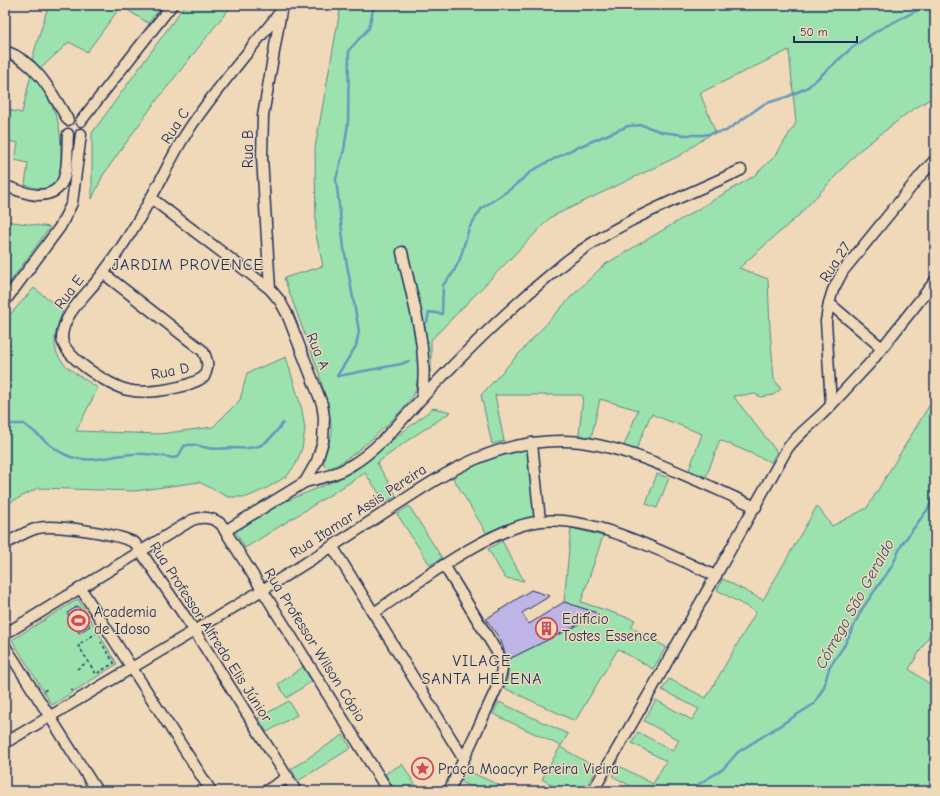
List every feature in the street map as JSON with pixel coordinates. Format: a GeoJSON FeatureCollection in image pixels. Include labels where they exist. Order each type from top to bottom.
{"type":"FeatureCollection","features":[{"type":"Feature","properties":{"kind":"street"},"geometry":{"type":"LineString","coordinates":[[81,121],[172,5]]}},
{"type":"Feature","properties":{"kind":"street","name":"Rua C"},"geometry":{"type":"LineString","coordinates":[[104,273],[151,198],[184,138],[224,81],[283,8]]}},
{"type":"Feature","properties":{"kind":"street","name":"Rua B"},"geometry":{"type":"LineString","coordinates":[[270,289],[262,157],[263,116],[283,8]]}},
{"type":"Feature","properties":{"kind":"street"},"geometry":{"type":"LineString","coordinates":[[252,46],[259,44],[268,46],[274,52]]}},
{"type":"Feature","properties":{"kind":"street"},"geometry":{"type":"LineString","coordinates":[[5,51],[21,58],[32,67],[44,81],[68,120]]}},
{"type":"Feature","properties":{"kind":"street"},"geometry":{"type":"LineString","coordinates":[[5,301],[60,227],[72,203],[81,134],[84,126],[81,121],[74,118],[68,120]]}},
{"type":"Feature","properties":{"kind":"street"},"geometry":{"type":"LineString","coordinates":[[5,186],[37,195],[55,191],[62,186],[65,178],[68,134],[65,128],[68,120]]}},
{"type":"Feature","properties":{"kind":"street"},"geometry":{"type":"LineString","coordinates":[[68,134],[73,137],[81,134]]}},
{"type":"Feature","properties":{"kind":"street","name":"Rua 27"},"geometry":{"type":"LineString","coordinates":[[831,405],[827,330],[829,303],[843,271],[921,175],[935,160]]}},
{"type":"Feature","properties":{"kind":"street"},"geometry":{"type":"LineString","coordinates":[[305,482],[336,474],[359,461],[376,446],[422,397],[532,291],[576,254],[632,220],[741,170]]}},
{"type":"Feature","properties":{"kind":"street","name":"Rua A"},"geometry":{"type":"LineString","coordinates":[[151,198],[270,289],[280,301],[287,314],[319,395],[324,417],[325,428],[320,452],[314,468],[305,482],[225,531]]}},
{"type":"Feature","properties":{"kind":"street"},"geometry":{"type":"LineString","coordinates":[[402,252],[423,352],[425,378],[422,397]]}},
{"type":"Feature","properties":{"kind":"street","name":"Rua D"},"geometry":{"type":"LineString","coordinates":[[62,332],[63,346],[68,352],[102,378],[120,389],[132,391],[158,390],[183,386],[204,377],[208,368],[208,360],[203,351],[104,273]]}},
{"type":"Feature","properties":{"kind":"street","name":"Rua E"},"geometry":{"type":"LineString","coordinates":[[62,332],[66,321],[73,310],[104,273]]}},
{"type":"Feature","properties":{"kind":"street"},"geometry":{"type":"LineString","coordinates":[[593,791],[784,456],[797,436],[818,420],[882,348],[935,281]]}},
{"type":"Feature","properties":{"kind":"street"},"geometry":{"type":"LineString","coordinates":[[829,303],[882,348]]}},
{"type":"Feature","properties":{"kind":"street","name":"Rua Itamar Assis Pereira"},"geometry":{"type":"LineString","coordinates":[[5,743],[263,590],[435,480],[468,461],[498,450],[532,443],[580,442],[621,452],[676,472],[756,507]]}},
{"type":"Feature","properties":{"kind":"street"},"geometry":{"type":"LineString","coordinates":[[532,443],[540,521]]}},
{"type":"Feature","properties":{"kind":"street","name":"Rua Professor Wilson Cópio"},"geometry":{"type":"LineString","coordinates":[[142,551],[192,520],[212,518],[221,524],[388,791]]}},
{"type":"Feature","properties":{"kind":"street"},"geometry":{"type":"LineString","coordinates":[[374,613],[444,565],[496,536],[520,526],[540,521],[571,522],[600,528],[662,552],[716,576]]}},
{"type":"Feature","properties":{"kind":"street","name":"Rua Professor Alfredo Elis Júnior"},"geometry":{"type":"LineString","coordinates":[[5,544],[26,532],[38,528],[52,527],[127,538],[135,543],[142,551],[194,630],[296,791]]}},
{"type":"Feature","properties":{"kind":"street"},"geometry":{"type":"LineString","coordinates":[[332,546],[464,758]]}},
{"type":"Feature","properties":{"kind":"street"},"geometry":{"type":"LineString","coordinates":[[5,634],[142,551]]}},
{"type":"Feature","properties":{"kind":"street"},"geometry":{"type":"LineString","coordinates":[[444,565],[498,652],[502,664],[498,685],[449,791]]}},
{"type":"Feature","properties":{"kind":"street"},"geometry":{"type":"LineString","coordinates":[[81,589],[211,791]]}},
{"type":"Feature","properties":{"kind":"street"},"geometry":{"type":"LineString","coordinates":[[5,646],[97,791]]}},
{"type":"Feature","properties":{"kind":"street"},"geometry":{"type":"LineString","coordinates":[[266,791],[288,777]]}},
{"type":"Feature","properties":{"kind":"path"},"geometry":{"type":"LineString","coordinates":[[101,642],[114,663],[96,674],[78,645],[100,631],[102,635]]}},
{"type":"Feature","properties":{"kind":"path"},"geometry":{"type":"LineString","coordinates":[[77,669],[89,661]]}},
{"type":"Feature","properties":{"kind":"path"},"geometry":{"type":"LineString","coordinates":[[42,692],[48,688]]}},
{"type":"Feature","properties":{"kind":"path"},"geometry":{"type":"LineString","coordinates":[[71,688],[74,694]]}},
{"type":"Feature","properties":{"kind":"green space"},"geometry":{"type":"Polygon","coordinates":[[[40,5],[163,5],[148,23],[121,6],[87,52],[69,42],[41,68],[32,59],[47,10],[39,8],[40,5]]]}},
{"type":"Feature","properties":{"kind":"green space"},"geometry":{"type":"Polygon","coordinates":[[[185,5],[232,5],[153,105],[103,175],[92,199],[92,133],[185,5]]]}},
{"type":"Feature","properties":{"kind":"green space"},"geometry":{"type":"Polygon","coordinates":[[[341,5],[935,5],[935,96],[909,112],[860,150],[798,216],[739,268],[768,279],[774,379],[781,389],[773,395],[761,397],[755,394],[733,396],[777,452],[771,462],[720,440],[706,477],[689,470],[702,434],[651,414],[636,450],[624,446],[638,410],[600,399],[591,438],[579,435],[583,396],[581,395],[495,395],[504,441],[492,444],[481,395],[571,297],[604,265],[754,176],[776,155],[796,123],[789,50],[700,93],[715,131],[679,156],[551,217],[431,340],[431,371],[417,380],[414,393],[399,413],[360,449],[336,465],[328,468],[324,466],[324,459],[332,433],[329,411],[319,373],[284,278],[323,266],[316,235],[315,148],[341,5]]]}},
{"type":"Feature","properties":{"kind":"green space"},"geometry":{"type":"Polygon","coordinates":[[[31,74],[53,108],[60,132],[61,162],[58,177],[55,183],[50,187],[44,188],[35,188],[25,185],[28,163],[15,160],[18,143],[5,140],[5,109],[22,113],[31,74]]]}},
{"type":"Feature","properties":{"kind":"green space"},"geometry":{"type":"Polygon","coordinates":[[[5,221],[50,227],[5,289],[5,221]]]}},
{"type":"Feature","properties":{"kind":"green space"},"geometry":{"type":"Polygon","coordinates":[[[34,288],[63,311],[57,327],[55,339],[56,350],[60,358],[66,365],[98,388],[76,431],[159,434],[213,427],[240,400],[247,373],[286,357],[302,410],[305,429],[302,448],[296,464],[287,476],[267,488],[247,497],[228,497],[199,482],[135,491],[38,488],[5,505],[5,320],[34,288]]]}},
{"type":"Feature","properties":{"kind":"green space"},"geometry":{"type":"Polygon","coordinates":[[[935,396],[935,626],[909,669],[935,688],[935,791],[640,791],[612,776],[619,766],[653,784],[666,761],[632,743],[638,732],[673,751],[679,740],[644,721],[656,700],[692,720],[699,709],[662,690],[669,679],[706,698],[756,612],[717,590],[723,579],[763,600],[817,506],[832,526],[867,508],[935,396]]]}},
{"type":"Feature","properties":{"kind":"green space"},"geometry":{"type":"Polygon","coordinates":[[[433,408],[451,412],[411,438],[377,463],[396,495],[386,503],[365,473],[245,548],[235,531],[277,505],[339,479],[355,470],[433,408]]]}},
{"type":"Feature","properties":{"kind":"green space"},"geometry":{"type":"Polygon","coordinates":[[[527,447],[535,517],[487,534],[452,476],[490,457],[527,447]]]}},
{"type":"Feature","properties":{"kind":"green space"},"geometry":{"type":"Polygon","coordinates":[[[657,474],[669,478],[657,508],[646,504],[657,474]]]}},
{"type":"Feature","properties":{"kind":"green space"},"geometry":{"type":"Polygon","coordinates":[[[409,506],[442,558],[430,565],[397,514],[409,506]]]}},
{"type":"Feature","properties":{"kind":"green space"},"geometry":{"type":"Polygon","coordinates":[[[571,528],[603,536],[581,602],[635,620],[631,627],[666,647],[653,669],[618,649],[575,721],[504,688],[508,677],[507,660],[600,614],[564,602],[571,528]]]}},
{"type":"Feature","properties":{"kind":"green space"},"geometry":{"type":"Polygon","coordinates":[[[502,541],[524,581],[505,578],[488,549],[502,541]]]}},
{"type":"Feature","properties":{"kind":"green space"},"geometry":{"type":"Polygon","coordinates":[[[78,599],[117,664],[52,705],[12,640],[78,599]]]}},
{"type":"Feature","properties":{"kind":"green space"},"geometry":{"type":"Polygon","coordinates":[[[303,667],[312,681],[287,698],[278,684],[303,667]]]}},
{"type":"Feature","properties":{"kind":"green space"},"geometry":{"type":"Polygon","coordinates":[[[289,701],[297,715],[267,732],[258,718],[289,701]]]}},
{"type":"Feature","properties":{"kind":"green space"},"geometry":{"type":"Polygon","coordinates":[[[499,702],[568,734],[561,746],[493,714],[499,702]]]}},
{"type":"Feature","properties":{"kind":"green space"},"geometry":{"type":"Polygon","coordinates":[[[343,735],[351,748],[298,781],[291,769],[343,735]]]}},
{"type":"Feature","properties":{"kind":"green space"},"geometry":{"type":"Polygon","coordinates":[[[560,747],[597,768],[584,791],[562,791],[542,779],[560,747]]]}},
{"type":"Feature","properties":{"kind":"green space"},"geometry":{"type":"Polygon","coordinates":[[[402,764],[419,791],[395,791],[385,774],[402,764]]]}},
{"type":"Feature","properties":{"kind":"green space"},"geometry":{"type":"Polygon","coordinates":[[[466,770],[512,791],[479,791],[461,782],[466,770]]]}},
{"type":"Feature","properties":{"kind":"building","name":"Edifício Tostes Essence"},"geometry":{"type":"Polygon","coordinates":[[[531,590],[550,596],[522,613],[529,624],[564,602],[600,614],[507,660],[501,641],[486,619],[531,590]]]}},
{"type":"Feature","properties":{"kind":"building"},"geometry":{"type":"Polygon","coordinates":[[[78,606],[90,626],[79,633],[67,613],[78,606]]]}},
{"type":"Feature","properties":{"kind":"waterway"},"geometry":{"type":"LineString","coordinates":[[337,376],[356,346],[359,331],[344,248],[336,179],[344,150],[348,123],[349,50],[369,28],[374,5]]}},
{"type":"Feature","properties":{"kind":"waterway"},"geometry":{"type":"LineString","coordinates":[[427,322],[429,312],[442,314],[443,285],[453,273],[460,259],[469,228],[482,208],[512,188],[533,170],[571,150],[628,126],[642,125],[662,132],[685,135],[703,135],[726,131],[764,104],[787,97],[808,87],[854,46],[880,29],[928,5]]}},
{"type":"Feature","properties":{"kind":"waterway"},"geometry":{"type":"LineString","coordinates":[[338,376],[401,364],[409,361]]}},
{"type":"Feature","properties":{"kind":"waterway"},"geometry":{"type":"LineString","coordinates":[[5,424],[24,424],[49,444],[66,455],[83,459],[100,459],[137,454],[173,458],[178,457],[184,446],[191,445],[213,449],[255,447],[271,438],[283,423]]}},
{"type":"Feature","properties":{"kind":"waterway","name":"Córrego São Geraldo"},"geometry":{"type":"LineString","coordinates":[[695,791],[699,784],[723,769],[738,752],[814,704],[824,687],[829,668],[844,646],[862,609],[892,566],[902,544],[928,509],[935,493]]}},
{"type":"Feature","properties":{"kind":"place","name":"Academia de Idoso"},"geometry":{"type":"Point","coordinates":[79,621]}},
{"type":"Feature","properties":{"kind":"place","name":"Edifício Tostes Essence"},"geometry":{"type":"Point","coordinates":[547,628]}},
{"type":"Feature","properties":{"kind":"place","name":"Praça Moacyr Pereira Vieira"},"geometry":{"type":"Point","coordinates":[423,769]}},
{"type":"Feature","properties":{"kind":"district","name":"JARDIM PROVENCE"},"geometry":{"type":"Point","coordinates":[188,265]}},
{"type":"Feature","properties":{"kind":"district","name":"VILAGE SANTA HELENA"},"geometry":{"type":"Point","coordinates":[482,670]}}]}
